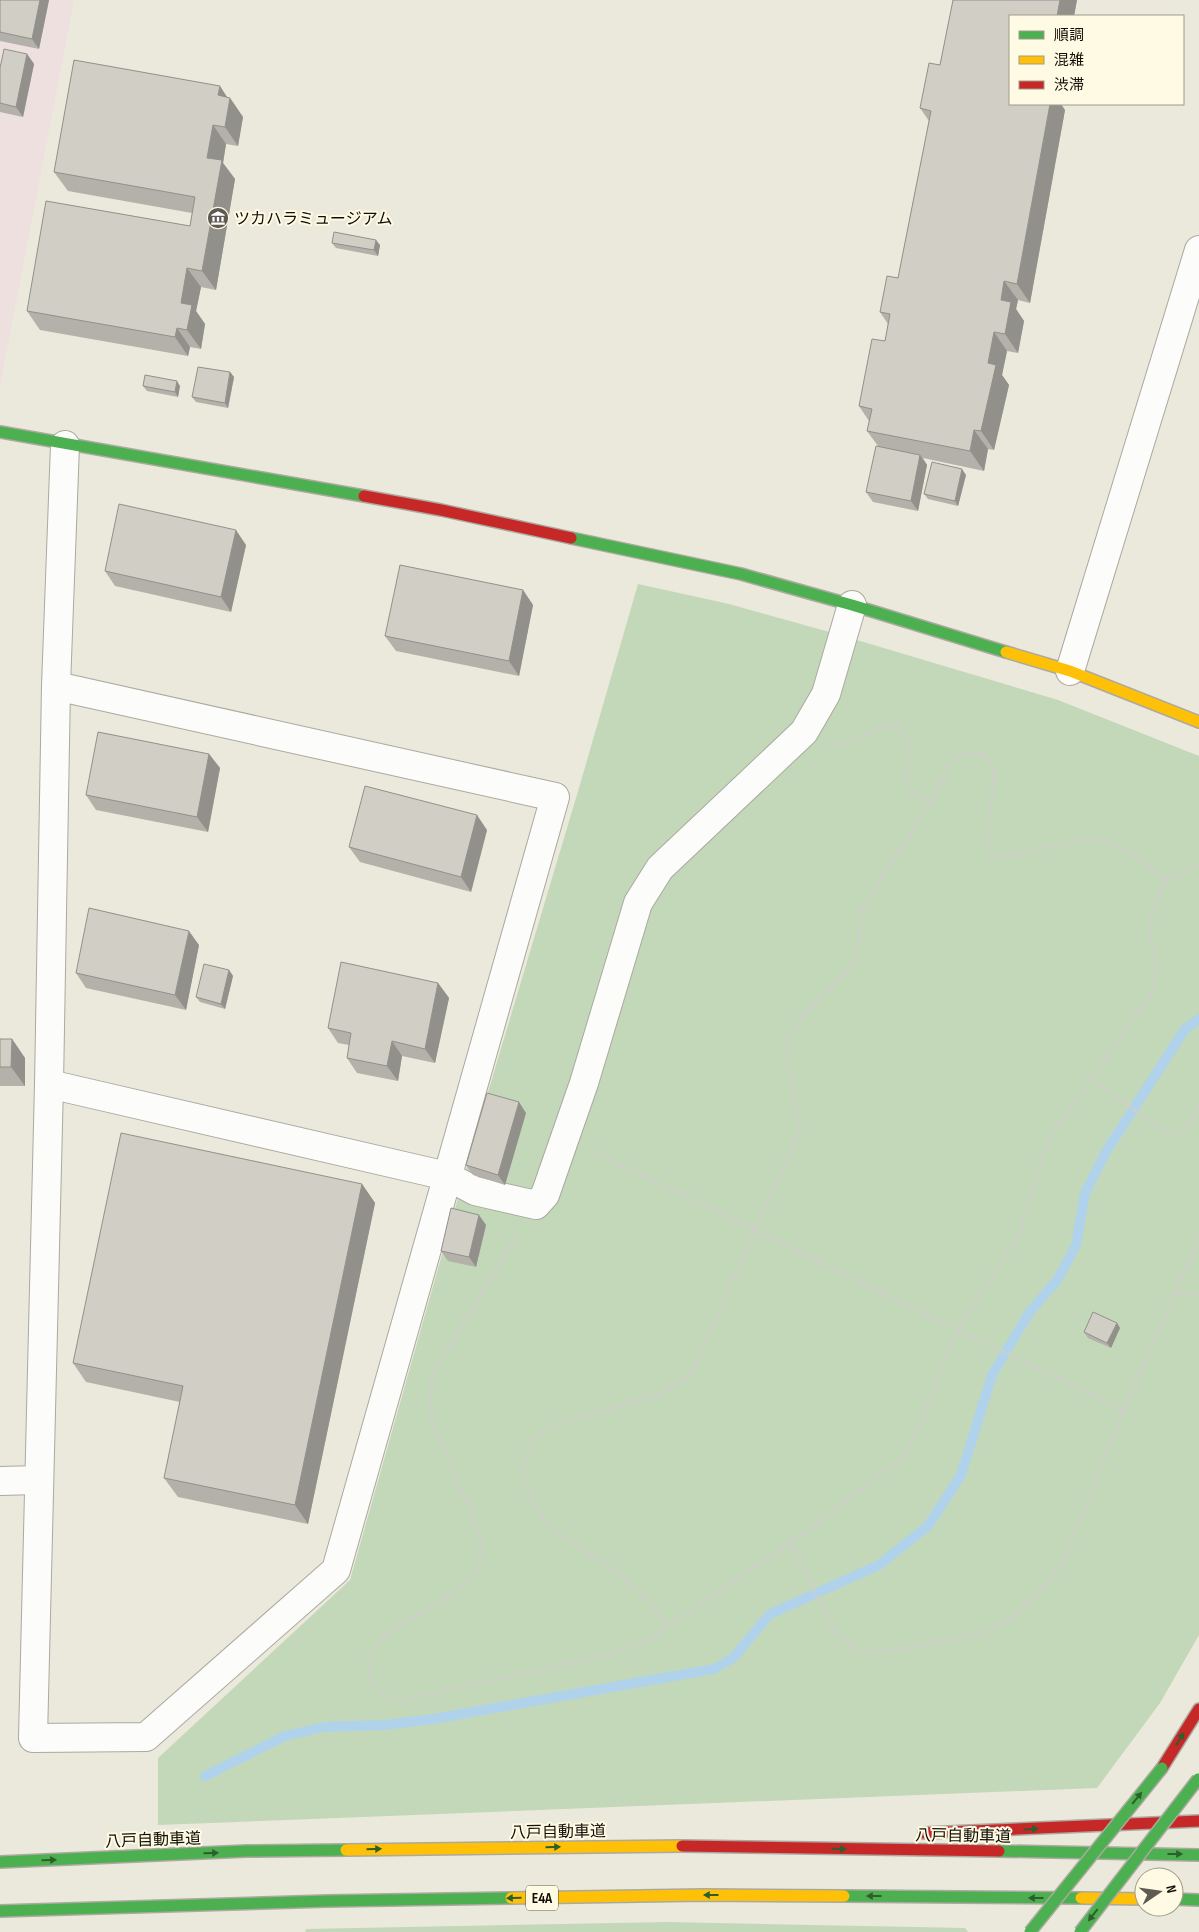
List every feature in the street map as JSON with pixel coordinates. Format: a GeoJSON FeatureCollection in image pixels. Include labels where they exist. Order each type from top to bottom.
{"type":"FeatureCollection","features":[{"type":"Feature","properties":{"kind":"main road"},"geometry":{"type":"LineString","coordinates":[[0,432],[441,510],[741,574],[852,605],[1070,671],[1199,722]]}},
{"type":"Feature","properties":{"kind":"main road"},"geometry":{"type":"LineString","coordinates":[[1030,1932],[1162,1768],[1199,1709]]}},
{"type":"Feature","properties":{"kind":"main road"},"geometry":{"type":"LineString","coordinates":[[1080,1932],[1198,1778]]}},
{"type":"Feature","properties":{"kind":"main road"},"geometry":{"type":"LineString","coordinates":[[917,1834],[1199,1821]]}},
{"type":"Feature","properties":{"kind":"main road"},"geometry":{"type":"LineString","coordinates":[[685,1846],[849,1837]]}},
{"type":"Feature","properties":{"kind":"main road","name":"八戸自動車道"},"geometry":{"type":"LineString","coordinates":[[0,1862],[247,1851],[685,1846],[1199,1855]]}},
{"type":"Feature","properties":{"kind":"main road","name":"E4A"},"geometry":{"type":"LineString","coordinates":[[0,1911],[328,1901],[704,1895],[1134,1899]]}},
{"type":"Feature","properties":{"kind":"main road"},"geometry":{"type":"LineString","coordinates":[[1184,1899],[1199,1900]]}},
{"type":"Feature","properties":{"kind":"street"},"geometry":{"type":"LineString","coordinates":[[1070,671],[1199,250]]}},
{"type":"Feature","properties":{"kind":"street"},"geometry":{"type":"LineString","coordinates":[[56,686],[555,797],[336,1570],[146,1737],[33,1738],[49,1084],[56,686],[65,445]]}},
{"type":"Feature","properties":{"kind":"street"},"geometry":{"type":"LineString","coordinates":[[49,1084],[447,1176],[475,1191],[536,1205],[545,1195],[584,1083],[638,903],[660,868],[804,732],[826,694],[852,605]]}},
{"type":"Feature","properties":{"kind":"street"},"geometry":{"type":"LineString","coordinates":[[0,1480],[39,1480]]}},
{"type":"Feature","properties":{"kind":"path"},"geometry":{"type":"LineString","coordinates":[[804,732],[822,746],[840,746],[879,728],[899,724],[906,733],[909,749],[905,774],[912,790],[930,802]]}},
{"type":"Feature","properties":{"kind":"path"},"geometry":{"type":"LineString","coordinates":[[667,1625],[645,1598],[616,1571],[576,1546],[546,1522],[530,1498],[522,1468],[533,1440],[554,1425],[659,1394],[690,1377],[800,1130],[789,1066],[788,1035],[802,1017],[851,967],[859,940],[860,913],[930,802],[952,762],[967,753],[983,754],[995,771],[987,837],[991,853],[1004,857],[1091,837],[1120,846],[1166,878],[1182,874],[1199,863]]}},
{"type":"Feature","properties":{"kind":"path"},"geometry":{"type":"LineString","coordinates":[[536,1205],[434,1371],[430,1395],[432,1419],[479,1532],[482,1554],[476,1572],[456,1591],[385,1635],[368,1656],[371,1678],[383,1695],[399,1701],[615,1653],[645,1642],[667,1625],[790,1543],[904,1457],[915,1436],[942,1365],[958,1330],[1018,1237],[1047,1142],[1153,991],[1157,962],[1148,929],[1155,904],[1166,878]]}},
{"type":"Feature","properties":{"kind":"path"},"geometry":{"type":"LineString","coordinates":[[1091,1079],[1166,1132],[1184,1130],[1199,1106]]}},
{"type":"Feature","properties":{"kind":"path"},"geometry":{"type":"LineString","coordinates":[[565,1137],[1124,1411]]}},
{"type":"Feature","properties":{"kind":"path"},"geometry":{"type":"LineString","coordinates":[[790,1543],[837,1635],[860,1651],[889,1651],[980,1635],[1008,1621],[1037,1594],[1062,1564],[1124,1411],[1199,1236]]}},
{"type":"Feature","properties":{"kind":"path"},"geometry":{"type":"LineString","coordinates":[[1174,1295],[1199,1294]]}},
{"type":"Feature","properties":{"kind":"shaded area"},"geometry":{"type":"Polygon","coordinates":[[[0,0],[74,0],[0,386],[0,0]]]}},
{"type":"Feature","properties":{"kind":"green space"},"geometry":{"type":"Polygon","coordinates":[[[638,584],[729,604],[1058,700],[1199,756],[1199,1635],[1160,1703],[1097,1788],[158,1825],[158,1758],[350,1580],[488,1092],[638,584]]]}},
{"type":"Feature","properties":{"kind":"green space"},"geometry":{"type":"Polygon","coordinates":[[[668,1922],[965,1928],[968,1932],[305,1932],[306,1929],[668,1922]]]}},
{"type":"Feature","properties":{"kind":"building"},"geometry":{"type":"Polygon","coordinates":[[[0,0],[40,0],[32,39],[0,32],[0,0]]]}},
{"type":"Feature","properties":{"kind":"building"},"geometry":{"type":"Polygon","coordinates":[[[953,0],[1060,0],[1057,15],[1009,15],[1009,105],[1050,105],[1017,284],[1004,281],[1001,300],[1011,302],[1005,334],[994,332],[988,363],[996,365],[981,431],[974,430],[970,451],[867,431],[872,409],[859,406],[872,339],[885,341],[890,314],[880,312],[887,276],[898,278],[931,111],[920,108],[929,63],[940,65],[953,0]]]}},
{"type":"Feature","properties":{"kind":"building"},"geometry":{"type":"Polygon","coordinates":[[[4,49],[27,54],[16,107],[0,103],[0,68],[4,49]]]}},
{"type":"Feature","properties":{"kind":"building","name":"ツカハラミュージアム"},"geometry":{"type":"Polygon","coordinates":[[[74,60],[220,86],[218,95],[230,98],[225,127],[213,125],[207,158],[222,160],[202,271],[187,268],[181,303],[192,305],[187,330],[177,328],[175,337],[27,311],[46,201],[190,226],[195,197],[54,172],[74,60]]]}},
{"type":"Feature","properties":{"kind":"building"},"geometry":{"type":"Polygon","coordinates":[[[334,232],[376,240],[374,250],[332,243],[334,232]]]}},
{"type":"Feature","properties":{"kind":"building"},"geometry":{"type":"Polygon","coordinates":[[[198,367],[230,372],[225,403],[192,397],[198,367]]]}},
{"type":"Feature","properties":{"kind":"building"},"geometry":{"type":"Polygon","coordinates":[[[145,375],[177,381],[175,392],[143,386],[145,375]]]}},
{"type":"Feature","properties":{"kind":"building"},"geometry":{"type":"Polygon","coordinates":[[[876,446],[920,455],[911,501],[866,492],[876,446]]]}},
{"type":"Feature","properties":{"kind":"building"},"geometry":{"type":"Polygon","coordinates":[[[932,462],[962,469],[955,501],[924,494],[932,462]]]}},
{"type":"Feature","properties":{"kind":"building"},"geometry":{"type":"Polygon","coordinates":[[[119,504],[236,530],[221,597],[105,571],[119,504]]]}},
{"type":"Feature","properties":{"kind":"building"},"geometry":{"type":"Polygon","coordinates":[[[400,565],[523,590],[509,661],[385,636],[400,565]]]}},
{"type":"Feature","properties":{"kind":"building"},"geometry":{"type":"Polygon","coordinates":[[[98,732],[209,754],[197,817],[86,795],[98,732]]]}},
{"type":"Feature","properties":{"kind":"building"},"geometry":{"type":"Polygon","coordinates":[[[365,786],[477,815],[461,877],[349,847],[365,786]]]}},
{"type":"Feature","properties":{"kind":"building"},"geometry":{"type":"Polygon","coordinates":[[[89,908],[189,931],[175,995],[76,973],[89,908]]]}},
{"type":"Feature","properties":{"kind":"building"},"geometry":{"type":"Polygon","coordinates":[[[341,962],[438,983],[425,1049],[392,1041],[387,1066],[347,1058],[351,1033],[328,1028],[341,962]]]}},
{"type":"Feature","properties":{"kind":"building"},"geometry":{"type":"Polygon","coordinates":[[[204,964],[229,970],[221,1004],[196,997],[204,964]]]}},
{"type":"Feature","properties":{"kind":"building"},"geometry":{"type":"Polygon","coordinates":[[[0,1039],[12,1039],[11,1067],[0,1067],[0,1039]]]}},
{"type":"Feature","properties":{"kind":"building"},"geometry":{"type":"Polygon","coordinates":[[[487,1093],[519,1102],[498,1175],[466,1165],[487,1093]]]}},
{"type":"Feature","properties":{"kind":"building"},"geometry":{"type":"Polygon","coordinates":[[[121,1133],[362,1184],[295,1505],[164,1478],[183,1386],[73,1363],[121,1133]]]}},
{"type":"Feature","properties":{"kind":"building"},"geometry":{"type":"Polygon","coordinates":[[[451,1208],[479,1215],[469,1257],[441,1251],[451,1208]]]}},
{"type":"Feature","properties":{"kind":"building"},"geometry":{"type":"Polygon","coordinates":[[[1093,1312],[1117,1323],[1107,1343],[1084,1332],[1093,1312]]]}},
{"type":"Feature","properties":{"kind":"waterway"},"geometry":{"type":"LineString","coordinates":[[205,1776],[285,1736],[324,1727],[385,1725],[433,1719],[714,1669],[733,1658],[770,1614],[879,1565],[928,1526],[961,1475],[992,1375],[1029,1313],[1058,1279],[1076,1245],[1085,1193],[1107,1150],[1185,1029],[1199,1019]]}},
{"type":"Feature","properties":{"kind":"traffic: fast"},"geometry":{"type":"LineString","coordinates":[[0,432],[364,496]]}},
{"type":"Feature","properties":{"kind":"traffic: fast"},"geometry":{"type":"LineString","coordinates":[[571,538],[741,574],[852,605],[1006,652]]}},
{"type":"Feature","properties":{"kind":"traffic: fast"},"geometry":{"type":"LineString","coordinates":[[1030,1932],[1162,1768]]}},
{"type":"Feature","properties":{"kind":"traffic: fast"},"geometry":{"type":"LineString","coordinates":[[1080,1932],[1198,1779]]}},
{"type":"Feature","properties":{"kind":"traffic: fast"},"geometry":{"type":"LineString","coordinates":[[0,1862],[247,1851],[346,1850]]}},
{"type":"Feature","properties":{"kind":"traffic: fast"},"geometry":{"type":"LineString","coordinates":[[999,1851],[1199,1855]]}},
{"type":"Feature","properties":{"kind":"traffic: fast"},"geometry":{"type":"LineString","coordinates":[[844,1896],[1081,1898]]}},
{"type":"Feature","properties":{"kind":"traffic: fast"},"geometry":{"type":"LineString","coordinates":[[0,1911],[328,1901],[511,1898]]}},
{"type":"Feature","properties":{"kind":"traffic: fast"},"geometry":{"type":"LineString","coordinates":[[1184,1899],[1199,1900]]}},
{"type":"Feature","properties":{"kind":"traffic: slow"},"geometry":{"type":"LineString","coordinates":[[1006,652],[1070,671],[1199,722]]}},
{"type":"Feature","properties":{"kind":"traffic: slow"},"geometry":{"type":"LineString","coordinates":[[346,1850],[682,1846]]}},
{"type":"Feature","properties":{"kind":"traffic: slow"},"geometry":{"type":"LineString","coordinates":[[511,1898],[704,1895],[844,1896]]}},
{"type":"Feature","properties":{"kind":"traffic: slow"},"geometry":{"type":"LineString","coordinates":[[1081,1898],[1134,1899]]}},
{"type":"Feature","properties":{"kind":"traffic: jam"},"geometry":{"type":"LineString","coordinates":[[364,496],[441,510],[571,538]]}},
{"type":"Feature","properties":{"kind":"traffic: jam"},"geometry":{"type":"LineString","coordinates":[[1162,1768],[1199,1709]]}},
{"type":"Feature","properties":{"kind":"traffic: jam"},"geometry":{"type":"LineString","coordinates":[[924,1833],[1199,1821]]}},
{"type":"Feature","properties":{"kind":"traffic: jam"},"geometry":{"type":"LineString","coordinates":[[682,1846],[999,1851]]}},
{"type":"Feature","properties":{"kind":"place","name":"ツカハラミュージアム"},"geometry":{"type":"Point","coordinates":[218,218]}}]}
